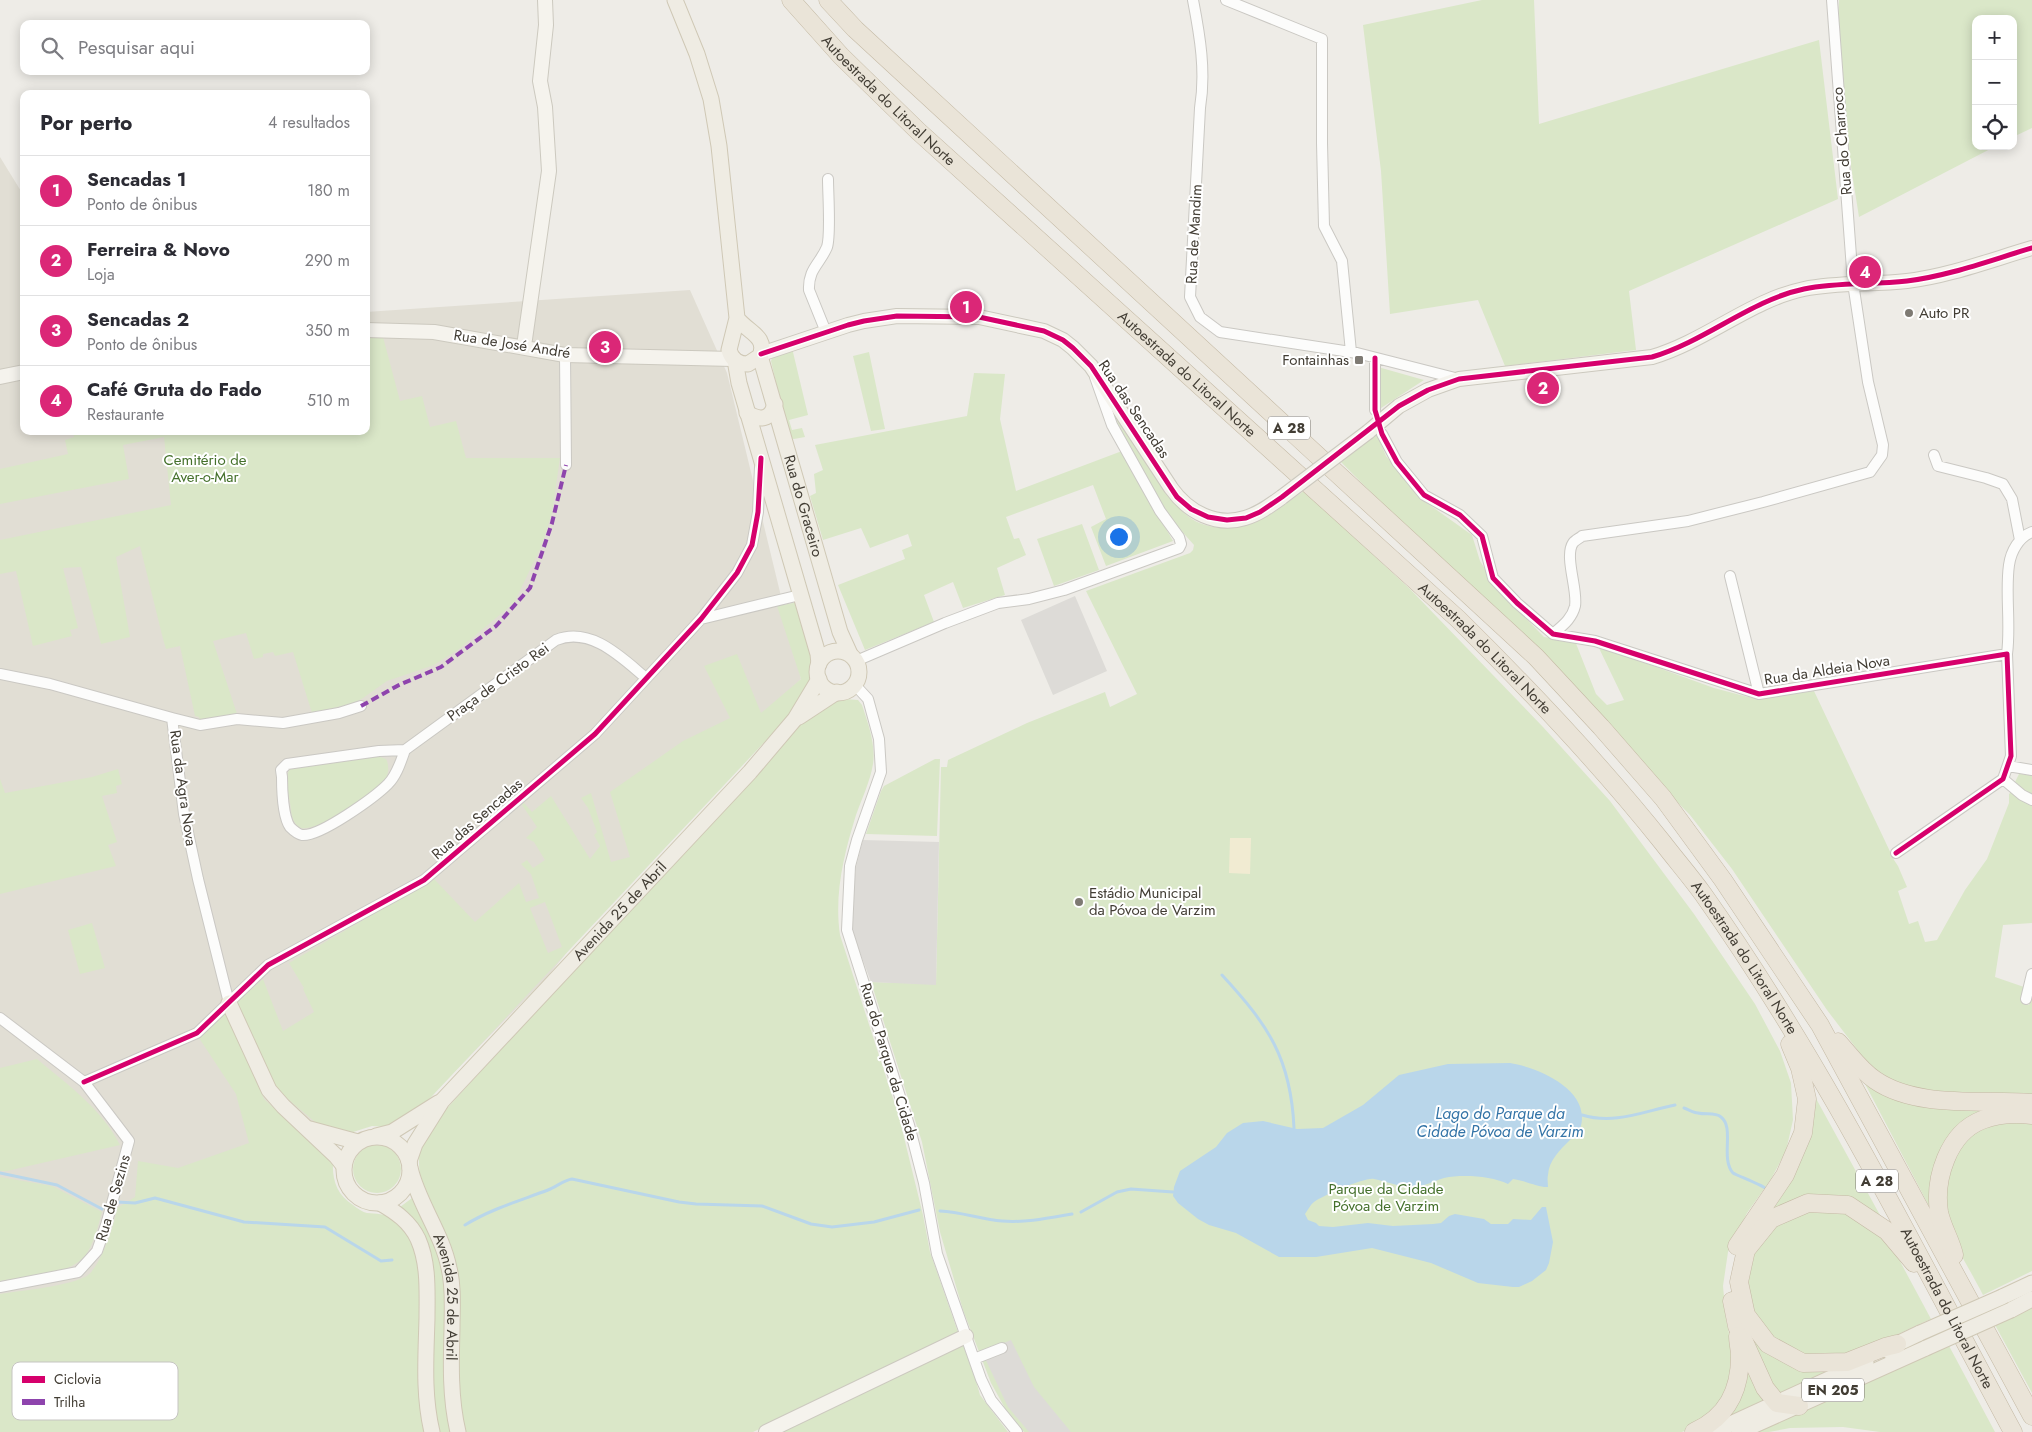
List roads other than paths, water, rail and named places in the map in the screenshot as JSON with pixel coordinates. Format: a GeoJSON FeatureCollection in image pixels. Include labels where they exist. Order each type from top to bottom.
{"type":"FeatureCollection","features":[{"type":"Feature","properties":{"kind":"highway","name":"Autoestrada do Litoral Norte"},"geometry":{"type":"LineString","coordinates":[[790,0],[841,56],[918,131],[1451,612],[1524,684],[1630,802],[1701,891],[1747,958],[1826,1086],[2013,1432]]}},
{"type":"Feature","properties":{"kind":"highway","name":"Autoestrada do Litoral Norte"},"geometry":{"type":"LineString","coordinates":[[828,0],[855,29],[1536,657],[1663,798],[1723,880],[1820,1025],[2032,1416]]}},
{"type":"Feature","properties":{"kind":"highway"},"geometry":{"type":"LineString","coordinates":[[1784,1017],[1787,1039],[1800,1068],[1807,1099],[1803,1133],[1786,1174],[1738,1243],[1731,1264],[1730,1284],[1732,1307],[1738,1326],[1765,1388],[1777,1403],[1799,1406]]}},
{"type":"Feature","properties":{"kind":"highway"},"geometry":{"type":"LineString","coordinates":[[1820,1025],[1839,1043],[1855,1063],[1875,1080],[1899,1092],[1919,1098],[1939,1100],[2032,1103]]}},
{"type":"Feature","properties":{"kind":"highway"},"geometry":{"type":"LineString","coordinates":[[1961,1285],[1953,1251],[1940,1214],[1939,1175],[1948,1154],[1957,1140],[1980,1121],[2000,1115],[2032,1115]]}},
{"type":"Feature","properties":{"kind":"highway"},"geometry":{"type":"LineString","coordinates":[[1897,1344],[1847,1362],[1803,1363],[1768,1344],[1746,1315],[1740,1282],[1746,1250],[1771,1219],[1808,1202],[1848,1205],[1887,1232],[1907,1256],[1929,1276]]}},
{"type":"Feature","properties":{"kind":"highway"},"geometry":{"type":"LineString","coordinates":[[1694,1432],[1711,1424],[1730,1402],[1739,1379],[1738,1326]]}},
{"type":"Feature","properties":{"kind":"main road"},"geometry":{"type":"LineString","coordinates":[[674,0],[697,54],[711,99],[719,146],[737,318],[729,353],[818,654],[819,672],[826,688],[837,692]]}},
{"type":"Feature","properties":{"kind":"main road"},"geometry":{"type":"LineString","coordinates":[[729,353],[748,364],[765,354],[758,336],[737,318]]}},
{"type":"Feature","properties":{"kind":"main road"},"geometry":{"type":"LineString","coordinates":[[729,353],[740,332],[750,331]]}},
{"type":"Feature","properties":{"kind":"main road","name":"Rua do Graceiro"},"geometry":{"type":"LineString","coordinates":[[765,354],[775,404],[840,632],[853,658]]}},
{"type":"Feature","properties":{"kind":"main road"},"geometry":{"type":"LineString","coordinates":[[747,413],[763,419],[771,414],[775,404]]}},
{"type":"Feature","properties":{"kind":"main road","name":"Avenida 25 de Abril"},"geometry":{"type":"LineString","coordinates":[[380,1203],[399,1195],[405,1188],[409,1178],[415,1144],[442,1101],[750,772],[795,719],[826,655],[832,652],[844,652],[853,658]]}},
{"type":"Feature","properties":{"kind":"main road"},"geometry":{"type":"LineString","coordinates":[[853,658],[859,673],[855,685]]}},
{"type":"Feature","properties":{"kind":"main road","name":"Avenida 25 de Abril"},"geometry":{"type":"LineString","coordinates":[[795,719],[837,692],[844,692],[855,685]]}},
{"type":"Feature","properties":{"kind":"main road"},"geometry":{"type":"LineString","coordinates":[[229,1003],[269,1090],[283,1106],[344,1166],[351,1148],[358,1142]]}},
{"type":"Feature","properties":{"kind":"main road","name":"Avenida 25 de Abril"},"geometry":{"type":"LineString","coordinates":[[358,1142],[392,1132],[442,1101]]}},
{"type":"Feature","properties":{"kind":"main road"},"geometry":{"type":"LineString","coordinates":[[308,1129],[358,1142]]}},
{"type":"Feature","properties":{"kind":"main road","name":"Avenida 25 de Abril"},"geometry":{"type":"LineString","coordinates":[[376,1136],[385,1137],[400,1146],[410,1165],[414,1186],[443,1247],[450,1268],[452,1292],[451,1385],[458,1432]]}},
{"type":"Feature","properties":{"kind":"main road","name":"Avenida 25 de Abril"},"geometry":{"type":"LineString","coordinates":[[344,1166],[344,1177],[348,1187],[363,1200],[380,1203],[394,1211],[407,1222],[418,1238],[424,1256],[427,1276],[425,1390],[432,1432]]}},
{"type":"Feature","properties":{"kind":"main road","name":"EN 205"},"geometry":{"type":"LineString","coordinates":[[1739,1432],[1926,1348],[2007,1303],[2032,1283]]}},
{"type":"Feature","properties":{"kind":"main road","name":"EN 205"},"geometry":{"type":"LineString","coordinates":[[1713,1432],[1889,1352],[1897,1344],[1920,1333],[2007,1303],[2032,1299]]}},
{"type":"Feature","properties":{"kind":"street"},"geometry":{"type":"LineString","coordinates":[[524,346],[549,171],[545,107],[540,81],[546,25],[545,0]]}},
{"type":"Feature","properties":{"kind":"street","name":"Rua de Mandim"},"geometry":{"type":"LineString","coordinates":[[1193,0],[1201,42],[1203,90],[1200,108],[1190,297],[1200,318],[1220,332],[1351,352],[1459,379]]}},
{"type":"Feature","properties":{"kind":"street"},"geometry":{"type":"LineString","coordinates":[[1226,0],[1322,38],[1324,226],[1342,260],[1351,352]]}},
{"type":"Feature","properties":{"kind":"street","name":"Rua do Charroco"},"geometry":{"type":"LineString","coordinates":[[1553,634],[1568,621],[1575,608],[1576,597],[1570,552],[1573,543],[1582,536],[1688,521],[1870,472],[1877,465],[1882,455],[1883,446],[1870,392],[1853,283],[1832,0]]}},
{"type":"Feature","properties":{"kind":"street"},"geometry":{"type":"LineString","coordinates":[[826,332],[809,290],[809,283],[812,271],[827,245],[828,179]]}},
{"type":"Feature","properties":{"kind":"street","name":"Rua das Sencadas"},"geometry":{"type":"LineString","coordinates":[[765,354],[826,332],[864,321],[897,316],[989,318],[1025,326],[1052,335],[1073,348],[1091,366],[1177,497],[1191,509],[1208,517],[1238,520],[1253,515],[1282,497],[1399,406],[1428,390],[1459,379],[1652,357],[1676,350],[1773,298],[1804,289],[1853,283],[1884,283],[1918,279],[2032,248]]}},
{"type":"Feature","properties":{"kind":"street","name":"Rua de José André"},"geometry":{"type":"LineString","coordinates":[[370,330],[434,332],[524,346],[565,355],[729,353]]}},
{"type":"Feature","properties":{"kind":"street"},"geometry":{"type":"LineString","coordinates":[[565,355],[566,465]]}},
{"type":"Feature","properties":{"kind":"street"},"geometry":{"type":"LineString","coordinates":[[1374,410],[1375,358]]}},
{"type":"Feature","properties":{"kind":"street"},"geometry":{"type":"LineString","coordinates":[[853,658],[998,603],[1044,596],[1064,590],[1179,548],[1181,544],[1179,537],[1160,511],[1112,425],[1091,366]]}},
{"type":"Feature","properties":{"kind":"street"},"geometry":{"type":"LineString","coordinates":[[0,377],[20,373]]}},
{"type":"Feature","properties":{"kind":"street"},"geometry":{"type":"LineString","coordinates":[[1382,434],[1397,462],[1424,495],[1460,515],[1482,536],[1493,578],[1517,603],[1553,634]]}},
{"type":"Feature","properties":{"kind":"street"},"geometry":{"type":"LineString","coordinates":[[1934,455],[1938,466],[2003,484],[2012,499],[2020,540]]}},
{"type":"Feature","properties":{"kind":"street","name":"Rua das Sencadas"},"geometry":{"type":"LineString","coordinates":[[84,1082],[196,1033],[262,970],[276,960],[406,891],[436,871],[595,734],[701,619],[737,573],[752,545],[758,512],[761,458]]}},
{"type":"Feature","properties":{"kind":"street"},"geometry":{"type":"LineString","coordinates":[[1896,853],[2004,779],[2011,756],[2007,654],[2010,638],[2009,564],[2020,540],[2025,534],[2032,532]]}},
{"type":"Feature","properties":{"kind":"street"},"geometry":{"type":"LineString","coordinates":[[1730,576],[1759,694]]}},
{"type":"Feature","properties":{"kind":"street"},"geometry":{"type":"LineString","coordinates":[[701,619],[800,595]]}},
{"type":"Feature","properties":{"kind":"street","name":"Rua da Aldeia Nova"},"geometry":{"type":"LineString","coordinates":[[1553,634],[1595,641],[1759,694],[2007,654]]}},
{"type":"Feature","properties":{"kind":"street","name":"Praça de Cristo Rei"},"geometry":{"type":"LineString","coordinates":[[405,750],[370,752],[287,764],[281,770],[288,824],[298,834],[307,835],[343,819],[389,783],[405,750],[560,638],[575,637],[605,646],[646,678]]}},
{"type":"Feature","properties":{"kind":"street","name":"Rua da Agra Nova"},"geometry":{"type":"LineString","coordinates":[[0,674],[50,684],[172,718],[184,814],[229,1003]]}},
{"type":"Feature","properties":{"kind":"street","name":"Rua do Parque da Cidade"},"geometry":{"type":"LineString","coordinates":[[855,685],[868,699],[879,739],[881,772],[850,866],[847,930],[909,1125],[924,1183],[937,1254],[991,1400],[1017,1432]]}},
{"type":"Feature","properties":{"kind":"street"},"geometry":{"type":"LineString","coordinates":[[172,718],[200,725],[237,719],[283,723],[339,713],[361,706]]}},
{"type":"Feature","properties":{"kind":"street"},"geometry":{"type":"LineString","coordinates":[[2008,766],[2032,770]]}},
{"type":"Feature","properties":{"kind":"street"},"geometry":{"type":"LineString","coordinates":[[2004,779],[2022,795],[2032,800]]}},
{"type":"Feature","properties":{"kind":"street"},"geometry":{"type":"LineString","coordinates":[[2026,999],[2032,974]]}},
{"type":"Feature","properties":{"kind":"street"},"geometry":{"type":"LineString","coordinates":[[0,1018],[84,1082]]}},
{"type":"Feature","properties":{"kind":"street","name":"Rua de Sezins"},"geometry":{"type":"LineString","coordinates":[[0,1287],[78,1272],[97,1251],[129,1142],[84,1082]]}},
{"type":"Feature","properties":{"kind":"street"},"geometry":{"type":"LineString","coordinates":[[766,1432],[966,1336]]}},
{"type":"Feature","properties":{"kind":"street"},"geometry":{"type":"LineString","coordinates":[[974,1358],[1002,1348]]}},
{"type":"Feature","properties":{"kind":"water","name":"Lago do Parque da Cidade Póvoa de Varzim"},"geometry":{"type":"Polygon","coordinates":[[[1510,1063],[1549,1076],[1571,1093],[1579,1103],[1582,1115],[1579,1131],[1562,1148],[1550,1165],[1548,1187],[1513,1179],[1508,1184],[1494,1179],[1468,1176],[1444,1178],[1426,1185],[1413,1187],[1369,1179],[1319,1199],[1311,1205],[1305,1214],[1308,1220],[1319,1226],[1333,1227],[1368,1223],[1393,1226],[1433,1224],[1441,1223],[1449,1216],[1455,1214],[1484,1219],[1491,1224],[1508,1224],[1513,1219],[1531,1220],[1542,1207],[1546,1207],[1553,1242],[1549,1263],[1546,1270],[1532,1281],[1519,1287],[1478,1283],[1431,1263],[1372,1248],[1316,1257],[1279,1257],[1236,1233],[1209,1225],[1198,1219],[1178,1203],[1173,1196],[1180,1171],[1216,1147],[1227,1133],[1243,1123],[1263,1121],[1297,1129],[1323,1128],[1363,1105],[1399,1075],[1448,1064],[1510,1063]]]}},
{"type":"Feature","properties":{"kind":"waterway"},"geometry":{"type":"LineString","coordinates":[[1222,975],[1252,1010],[1274,1044],[1288,1082],[1294,1128]]}},
{"type":"Feature","properties":{"kind":"waterway"},"geometry":{"type":"LineString","coordinates":[[1582,1115],[1594,1118],[1618,1118],[1675,1105]]}},
{"type":"Feature","properties":{"kind":"waterway"},"geometry":{"type":"LineString","coordinates":[[1684,1108],[1696,1113],[1719,1115],[1727,1128],[1729,1167],[1733,1173],[1765,1188]]}},
{"type":"Feature","properties":{"kind":"waterway"},"geometry":{"type":"LineString","coordinates":[[0,1173],[57,1185],[102,1209]]}},
{"type":"Feature","properties":{"kind":"waterway"},"geometry":{"type":"LineString","coordinates":[[465,1225],[495,1210],[572,1179],[679,1202],[762,1206],[811,1224],[832,1227],[874,1222],[919,1210]]}},
{"type":"Feature","properties":{"kind":"waterway"},"geometry":{"type":"LineString","coordinates":[[1081,1212],[1117,1192],[1131,1189],[1173,1192]]}},
{"type":"Feature","properties":{"kind":"waterway"},"geometry":{"type":"LineString","coordinates":[[117,1202],[135,1203],[155,1198],[244,1222],[325,1227],[381,1261],[392,1260]]}},
{"type":"Feature","properties":{"kind":"waterway"},"geometry":{"type":"LineString","coordinates":[[940,1211],[1011,1221],[1037,1220],[1072,1214]]}},
{"type":"Feature","properties":{"kind":"place","name":"Café Gruta do Fado"},"geometry":{"type":"Point","coordinates":[1865,272]}},
{"type":"Feature","properties":{"kind":"place","name":"Sencadas 1"},"geometry":{"type":"Point","coordinates":[966,307]}},
{"type":"Feature","properties":{"kind":"place","name":"Auto PR"},"geometry":{"type":"Point","coordinates":[1909,313]}},
{"type":"Feature","properties":{"kind":"place","name":"Sencadas 2"},"geometry":{"type":"Point","coordinates":[605,347]}},
{"type":"Feature","properties":{"kind":"place","name":"Fontainhas"},"geometry":{"type":"Point","coordinates":[1359,360]}},
{"type":"Feature","properties":{"kind":"place","name":"Ferreira & Novo"},"geometry":{"type":"Point","coordinates":[1543,388]}},
{"type":"Feature","properties":{"kind":"place","name":"Estádio Municipal da Póvoa de Varzim"},"geometry":{"type":"Point","coordinates":[1079,902]}},
{"type":"Feature","properties":{"kind":"park label","name":"Cemitério de Aver-o-Mar"},"geometry":{"type":"Point","coordinates":[205,468]}},
{"type":"Feature","properties":{"kind":"park label","name":"Parque da Cidade Póvoa de Varzim"},"geometry":{"type":"Point","coordinates":[1386,1198]}}]}
